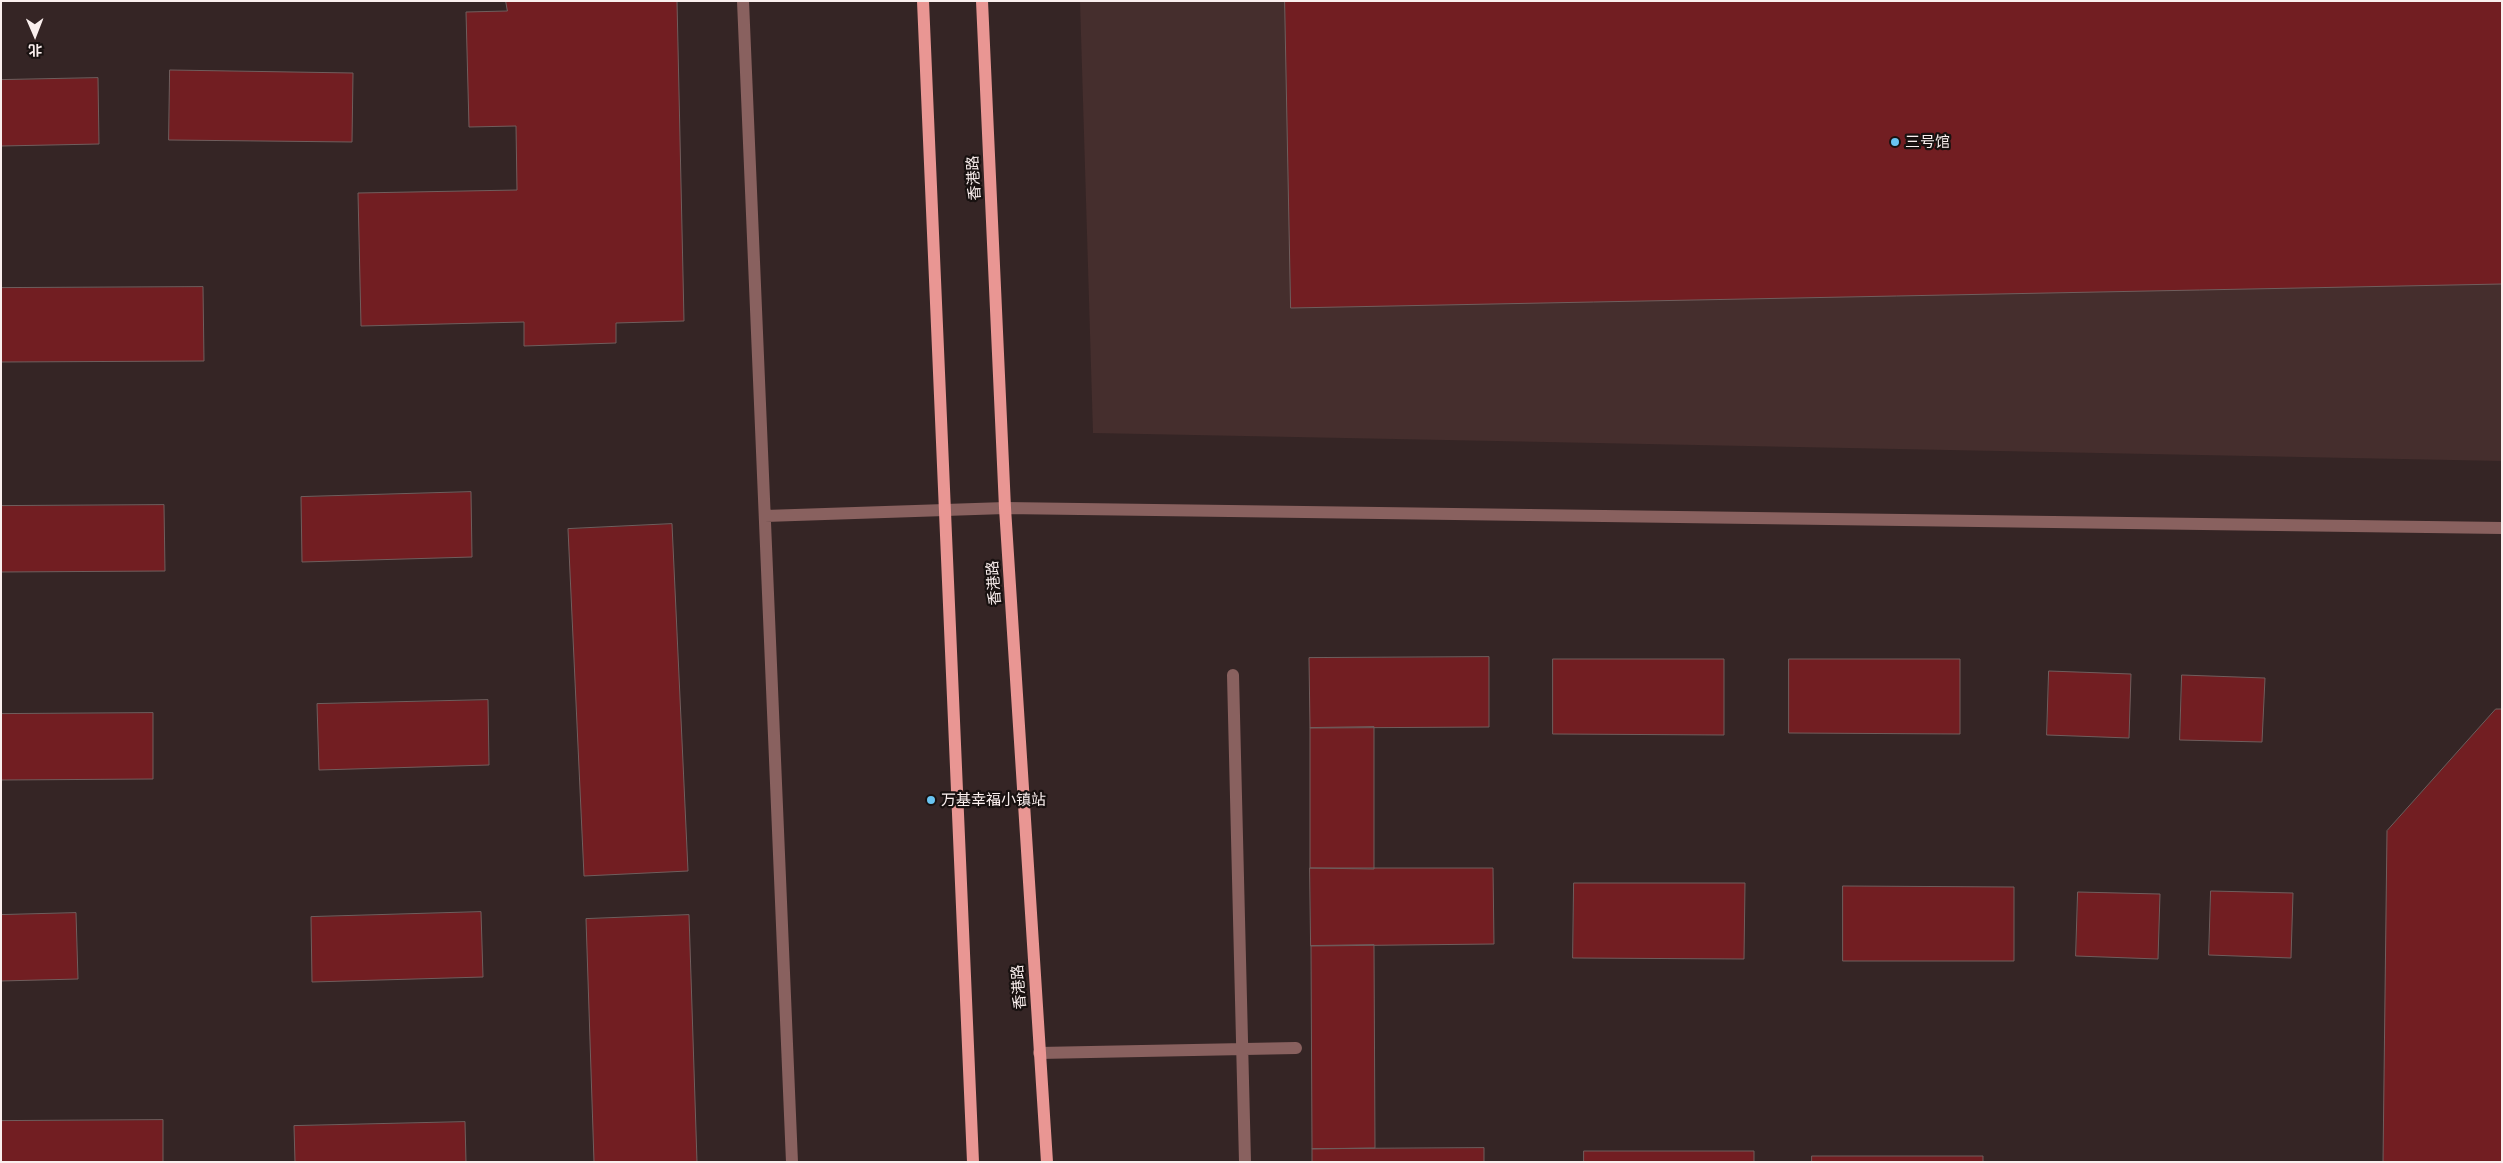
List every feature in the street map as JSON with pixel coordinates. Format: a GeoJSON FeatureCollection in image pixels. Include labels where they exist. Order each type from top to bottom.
{"type":"FeatureCollection","features":[{"type":"Feature","properties":{"kind":"main road"},"geometry":{"type":"LineString","coordinates":[[922,1],[946,509],[972,1162]]}},
{"type":"Feature","properties":{"kind":"main road","name":"香港路"},"geometry":{"type":"LineString","coordinates":[[982,1],[1005,508],[1047,1162]]}},
{"type":"Feature","properties":{"kind":"street"},"geometry":{"type":"LineString","coordinates":[[743,1],[792,1162]]}},
{"type":"Feature","properties":{"kind":"street"},"geometry":{"type":"LineString","coordinates":[[765,516],[1005,508],[2502,528]]}},
{"type":"Feature","properties":{"kind":"street"},"geometry":{"type":"LineString","coordinates":[[1233,675],[1244,1162]]}},
{"type":"Feature","properties":{"kind":"street"},"geometry":{"type":"LineString","coordinates":[[1039,1053],[1296,1048]]}},
{"type":"Feature","properties":{"kind":"shaded area"},"geometry":{"type":"Polygon","coordinates":[[[1080,1],[2502,1],[2502,461],[1093,433],[1080,1]]]}},
{"type":"Feature","properties":{"kind":"building"},"geometry":{"type":"Polygon","coordinates":[[[506,1],[677,1],[684,321],[616,323],[616,343],[524,346],[524,322],[361,326],[358,193],[517,190],[516,126],[469,127],[466,12],[507,11],[506,1]]]}},
{"type":"Feature","properties":{"kind":"building","name":"三号馆"},"geometry":{"type":"Polygon","coordinates":[[[1285,1],[2502,1],[2502,284],[1291,308],[1285,1]]]}},
{"type":"Feature","properties":{"kind":"building"},"geometry":{"type":"Polygon","coordinates":[[[170,70],[353,73],[352,142],[169,140],[170,70]]]}},
{"type":"Feature","properties":{"kind":"building"},"geometry":{"type":"Polygon","coordinates":[[[98,78],[99,144],[1,146],[1,80],[98,78]]]}},
{"type":"Feature","properties":{"kind":"building"},"geometry":{"type":"Polygon","coordinates":[[[203,287],[204,361],[1,362],[1,288],[203,287]]]}},
{"type":"Feature","properties":{"kind":"building"},"geometry":{"type":"Polygon","coordinates":[[[471,492],[472,557],[302,562],[301,497],[471,492]]]}},
{"type":"Feature","properties":{"kind":"building"},"geometry":{"type":"Polygon","coordinates":[[[164,505],[165,571],[1,572],[1,506],[164,505]]]}},
{"type":"Feature","properties":{"kind":"building"},"geometry":{"type":"Polygon","coordinates":[[[672,524],[688,871],[584,876],[568,529],[672,524]]]}},
{"type":"Feature","properties":{"kind":"building"},"geometry":{"type":"Polygon","coordinates":[[[1489,657],[1489,727],[1310,728],[1309,658],[1489,657]]]}},
{"type":"Feature","properties":{"kind":"building"},"geometry":{"type":"Polygon","coordinates":[[[1553,659],[1724,659],[1724,735],[1553,734],[1553,659]]]}},
{"type":"Feature","properties":{"kind":"building"},"geometry":{"type":"Polygon","coordinates":[[[1789,659],[1960,659],[1960,734],[1789,733],[1789,659]]]}},
{"type":"Feature","properties":{"kind":"building"},"geometry":{"type":"Polygon","coordinates":[[[2049,671],[2131,674],[2129,738],[2047,735],[2049,671]]]}},
{"type":"Feature","properties":{"kind":"building"},"geometry":{"type":"Polygon","coordinates":[[[2182,675],[2265,678],[2262,742],[2180,740],[2182,675]]]}},
{"type":"Feature","properties":{"kind":"building"},"geometry":{"type":"Polygon","coordinates":[[[488,700],[489,765],[319,770],[317,704],[488,700]]]}},
{"type":"Feature","properties":{"kind":"building"},"geometry":{"type":"Polygon","coordinates":[[[2496,709],[2502,709],[2502,1162],[2383,1162],[2387,831],[2496,709]]]}},
{"type":"Feature","properties":{"kind":"building"},"geometry":{"type":"Polygon","coordinates":[[[153,713],[153,779],[1,780],[1,714],[153,713]]]}},
{"type":"Feature","properties":{"kind":"building"},"geometry":{"type":"Polygon","coordinates":[[[1374,727],[1374,869],[1310,868],[1310,728],[1374,727]]]}},
{"type":"Feature","properties":{"kind":"building"},"geometry":{"type":"Polygon","coordinates":[[[1310,868],[1493,868],[1494,944],[1311,946],[1310,868]]]}},
{"type":"Feature","properties":{"kind":"building"},"geometry":{"type":"Polygon","coordinates":[[[1574,883],[1745,883],[1744,959],[1573,958],[1574,883]]]}},
{"type":"Feature","properties":{"kind":"building"},"geometry":{"type":"Polygon","coordinates":[[[1843,886],[2014,887],[2014,961],[1843,961],[1843,886]]]}},
{"type":"Feature","properties":{"kind":"building"},"geometry":{"type":"Polygon","coordinates":[[[2211,891],[2293,893],[2291,958],[2209,955],[2211,891]]]}},
{"type":"Feature","properties":{"kind":"building"},"geometry":{"type":"Polygon","coordinates":[[[2078,892],[2160,894],[2158,959],[2076,956],[2078,892]]]}},
{"type":"Feature","properties":{"kind":"building"},"geometry":{"type":"Polygon","coordinates":[[[481,912],[483,977],[312,982],[311,917],[481,912]]]}},
{"type":"Feature","properties":{"kind":"building"},"geometry":{"type":"Polygon","coordinates":[[[76,913],[78,979],[1,981],[1,915],[76,913]]]}},
{"type":"Feature","properties":{"kind":"building"},"geometry":{"type":"Polygon","coordinates":[[[689,915],[697,1162],[594,1162],[586,919],[689,915]]]}},
{"type":"Feature","properties":{"kind":"building"},"geometry":{"type":"Polygon","coordinates":[[[1374,945],[1375,1148],[1312,1149],[1311,946],[1374,945]]]}},
{"type":"Feature","properties":{"kind":"building"},"geometry":{"type":"Polygon","coordinates":[[[163,1120],[163,1162],[1,1162],[1,1121],[163,1120]]]}},
{"type":"Feature","properties":{"kind":"building"},"geometry":{"type":"Polygon","coordinates":[[[465,1122],[466,1162],[295,1162],[294,1126],[465,1122]]]}},
{"type":"Feature","properties":{"kind":"building"},"geometry":{"type":"Polygon","coordinates":[[[1484,1148],[1484,1162],[1312,1162],[1312,1149],[1484,1148]]]}},
{"type":"Feature","properties":{"kind":"building"},"geometry":{"type":"Polygon","coordinates":[[[1584,1151],[1754,1151],[1754,1162],[1584,1162],[1584,1151]]]}},
{"type":"Feature","properties":{"kind":"building"},"geometry":{"type":"Polygon","coordinates":[[[1812,1156],[1983,1156],[1983,1162],[1812,1162],[1812,1156]]]}},
{"type":"Feature","properties":{"kind":"place","name":"三号馆"},"geometry":{"type":"Point","coordinates":[1895,142]}},
{"type":"Feature","properties":{"kind":"place","name":"万基幸福小镇站"},"geometry":{"type":"Point","coordinates":[931,800]}}]}
